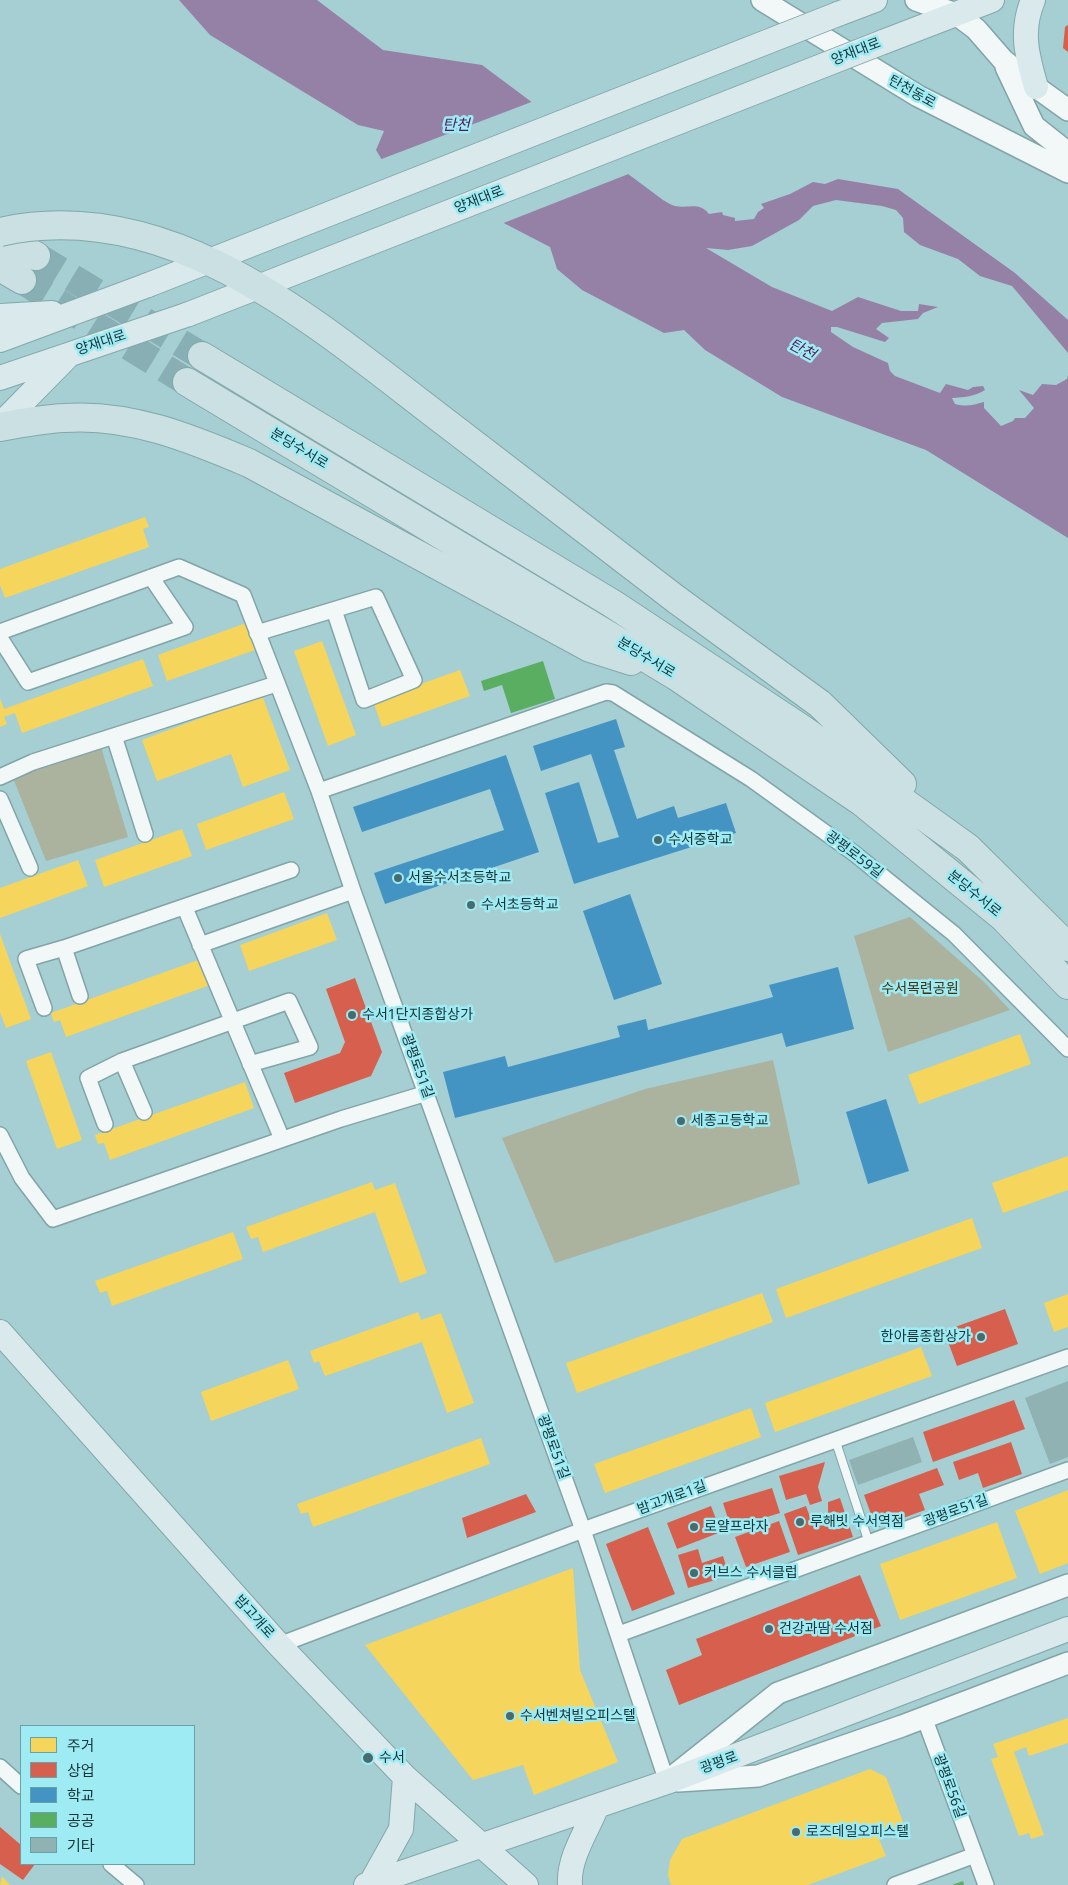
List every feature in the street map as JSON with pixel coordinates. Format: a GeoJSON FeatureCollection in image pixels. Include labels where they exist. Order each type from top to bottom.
{"type":"FeatureCollection","features":[{"type":"Feature","properties":{"kind":"highway"},"geometry":{"type":"LineString","coordinates":[[0,232],[20,228],[90,225],[156,240],[216,263],[297,312],[677,600],[820,704],[968,848]]}},
{"type":"Feature","properties":{"kind":"highway"},"geometry":{"type":"LineString","coordinates":[[0,237],[36,256]]}},
{"type":"Feature","properties":{"kind":"highway","name":"분당수서로"},"geometry":{"type":"LineString","coordinates":[[202,356],[612,604],[802,729],[968,848],[1068,947]]}},
{"type":"Feature","properties":{"kind":"highway","name":"분당수서로"},"geometry":{"type":"LineString","coordinates":[[187,382],[676,676],[862,802],[1004,918],[1068,985]]}},
{"type":"Feature","properties":{"kind":"highway"},"geometry":{"type":"LineString","coordinates":[[0,426],[66,417],[98,418],[138,424],[196,441],[249,463],[590,648],[676,676]]}},
{"type":"Feature","properties":{"kind":"main road","name":"탄천동로"},"geometry":{"type":"LineString","coordinates":[[762,0],[918,96],[1068,172]]}},
{"type":"Feature","properties":{"kind":"main road"},"geometry":{"type":"LineString","coordinates":[[0,340],[84,311],[875,0]]}},
{"type":"Feature","properties":{"kind":"main road"},"geometry":{"type":"LineString","coordinates":[[916,0],[956,14],[976,29],[1003,60],[1068,110]]}},
{"type":"Feature","properties":{"kind":"main road","name":"양재대로"},"geometry":{"type":"LineString","coordinates":[[0,378],[190,314],[992,0]]}},
{"type":"Feature","properties":{"kind":"main road"},"geometry":{"type":"LineString","coordinates":[[1033,0],[1026,18],[1026,54],[1036,87]]}},
{"type":"Feature","properties":{"kind":"main road"},"geometry":{"type":"LineString","coordinates":[[1003,60],[1034,126],[1068,153]]}},
{"type":"Feature","properties":{"kind":"main road"},"geometry":{"type":"LineString","coordinates":[[0,316],[84,311]]}},
{"type":"Feature","properties":{"kind":"main road"},"geometry":{"type":"LineString","coordinates":[[0,426],[71,353]]}},
{"type":"Feature","properties":{"kind":"main road","name":"밤고개로"},"geometry":{"type":"LineString","coordinates":[[0,1332],[279,1645],[405,1776],[482,1843],[526,1885]]}},
{"type":"Feature","properties":{"kind":"main road"},"geometry":{"type":"LineString","coordinates":[[667,1782],[778,1692],[1068,1584]]}},
{"type":"Feature","properties":{"kind":"main road","name":"광평로"},"geometry":{"type":"LineString","coordinates":[[369,1884],[482,1843],[667,1782],[1068,1628]]}},
{"type":"Feature","properties":{"kind":"main road"},"geometry":{"type":"LineString","coordinates":[[667,1782],[758,1776],[1068,1663]]}},
{"type":"Feature","properties":{"kind":"main road"},"geometry":{"type":"LineString","coordinates":[[369,1884],[401,1830],[405,1776]]}},
{"type":"Feature","properties":{"kind":"main road"},"geometry":{"type":"LineString","coordinates":[[570,1885],[569,1872],[572,1862],[597,1806]]}},
{"type":"Feature","properties":{"kind":"street","name":"광평로51길"},"geometry":{"type":"LineString","coordinates":[[0,632],[179,567],[243,595],[276,684],[319,790],[352,891],[427,1093],[583,1530],[667,1782]]}},
{"type":"Feature","properties":{"kind":"street"},"geometry":{"type":"LineString","coordinates":[[0,638],[28,682],[185,627],[151,577]]}},
{"type":"Feature","properties":{"kind":"street"},"geometry":{"type":"LineString","coordinates":[[257,633],[376,597],[414,680],[364,700],[334,610]]}},
{"type":"Feature","properties":{"kind":"street"},"geometry":{"type":"LineString","coordinates":[[0,776],[33,762],[276,684]]}},
{"type":"Feature","properties":{"kind":"street","name":"광평로59길"},"geometry":{"type":"LineString","coordinates":[[319,790],[606,692],[613,693],[751,779],[855,854],[954,934],[1068,1050]]}},
{"type":"Feature","properties":{"kind":"street"},"geometry":{"type":"LineString","coordinates":[[114,736],[145,834]]}},
{"type":"Feature","properties":{"kind":"street"},"geometry":{"type":"LineString","coordinates":[[0,799],[30,868]]}},
{"type":"Feature","properties":{"kind":"street"},"geometry":{"type":"LineString","coordinates":[[44,1008],[26,959],[185,908],[291,870]]}},
{"type":"Feature","properties":{"kind":"street"},"geometry":{"type":"LineString","coordinates":[[200,945],[352,891]]}},
{"type":"Feature","properties":{"kind":"street"},"geometry":{"type":"LineString","coordinates":[[185,908],[282,1139]]}},
{"type":"Feature","properties":{"kind":"street"},"geometry":{"type":"LineString","coordinates":[[64,948],[80,996]]}},
{"type":"Feature","properties":{"kind":"street"},"geometry":{"type":"LineString","coordinates":[[106,1124],[88,1078],[122,1061],[289,1001],[310,1047],[250,1064]]}},
{"type":"Feature","properties":{"kind":"street"},"geometry":{"type":"LineString","coordinates":[[122,1061],[144,1112]]}},
{"type":"Feature","properties":{"kind":"street"},"geometry":{"type":"LineString","coordinates":[[0,1135],[22,1178],[53,1218],[282,1139],[427,1093]]}},
{"type":"Feature","properties":{"kind":"street","name":"밤고개로1길"},"geometry":{"type":"LineString","coordinates":[[279,1645],[583,1530],[1068,1357]]}},
{"type":"Feature","properties":{"kind":"street","name":"광평로51길"},"geometry":{"type":"LineString","coordinates":[[619,1634],[1068,1470]]}},
{"type":"Feature","properties":{"kind":"street","name":"광평로56길"},"geometry":{"type":"LineString","coordinates":[[924,1717],[986,1885]]}},
{"type":"Feature","properties":{"kind":"street"},"geometry":{"type":"LineString","coordinates":[[0,1767],[20,1785]]}},
{"type":"Feature","properties":{"kind":"street"},"geometry":{"type":"LineString","coordinates":[[895,1885],[975,1855]]}},
{"type":"Feature","properties":{"kind":"street"},"geometry":{"type":"LineString","coordinates":[[112,1865],[136,1885]]}},
{"type":"Feature","properties":{"kind":"lane"},"geometry":{"type":"LineString","coordinates":[[835,1439],[869,1543]]}},
{"type":"Feature","properties":{"kind":"green space"},"geometry":{"type":"Polygon","coordinates":[[[101,747],[128,837],[46,861],[13,778],[101,747]]]}},
{"type":"Feature","properties":{"kind":"green space","name":"수서목련공원"},"geometry":{"type":"Polygon","coordinates":[[[910,917],[984,982],[1010,1010],[888,1052],[854,936],[910,917]]]}},
{"type":"Feature","properties":{"kind":"green space"},"geometry":{"type":"Polygon","coordinates":[[[773,1060],[800,1184],[555,1263],[502,1138],[645,1089],[773,1060]]]}},
{"type":"Feature","properties":{"kind":"water","name":"탄천"},"geometry":{"type":"Polygon","coordinates":[[[179,0],[317,0],[383,50],[482,65],[663,200],[675,206],[697,207],[709,214],[722,212],[723,215],[735,218],[735,221],[754,219],[758,212],[764,208],[761,204],[790,194],[813,182],[825,184],[838,179],[898,189],[1015,273],[1068,320],[1068,353],[1012,286],[980,276],[958,259],[920,245],[904,232],[903,218],[896,210],[882,206],[836,200],[813,206],[799,220],[752,246],[728,250],[706,248],[772,287],[832,311],[858,297],[901,311],[918,311],[919,304],[938,307],[923,313],[918,319],[882,323],[876,329],[889,338],[885,342],[837,327],[831,327],[831,332],[853,347],[888,363],[890,371],[895,376],[940,393],[946,384],[968,390],[973,387],[983,386],[985,390],[977,394],[952,398],[955,404],[963,405],[984,402],[984,408],[1001,426],[1013,421],[1015,418],[1025,418],[1034,408],[1019,390],[1033,395],[1042,384],[1056,385],[1067,379],[1068,375],[1068,538],[926,450],[782,397],[705,350],[684,330],[664,333],[582,290],[557,269],[550,247],[382,160],[376,150],[384,131],[358,125],[210,35],[179,0]]]}},
{"type":"Feature","properties":{"kind":"pier"},"geometry":{"type":"Polygon","coordinates":[[[534,101],[631,173],[501,224],[379,160],[534,101]]]}},
{"type":"Feature","properties":{"kind":"building: 주거"},"geometry":{"type":"Polygon","coordinates":[[[145,517],[149,527],[143,529],[149,547],[5,598],[0,585],[0,569],[145,517]]]}},
{"type":"Feature","properties":{"kind":"building: 주거"},"geometry":{"type":"Polygon","coordinates":[[[246,623],[255,650],[167,681],[158,655],[246,623]]]}},
{"type":"Feature","properties":{"kind":"building: 주거"},"geometry":{"type":"Polygon","coordinates":[[[322,641],[356,735],[328,746],[294,651],[322,641]]]}},
{"type":"Feature","properties":{"kind":"building: 주거"},"geometry":{"type":"Polygon","coordinates":[[[143,659],[153,686],[22,733],[15,713],[4,717],[7,724],[0,727],[0,698],[4,709],[143,659]]]}},
{"type":"Feature","properties":{"kind":"building: 주거"},"geometry":{"type":"Polygon","coordinates":[[[460,670],[470,696],[382,727],[373,701],[460,670]]]}},
{"type":"Feature","properties":{"kind":"building: 주거"},"geometry":{"type":"Polygon","coordinates":[[[262,695],[290,770],[243,787],[231,754],[157,781],[142,740],[262,695]]]}},
{"type":"Feature","properties":{"kind":"building: 주거"},"geometry":{"type":"Polygon","coordinates":[[[284,792],[294,819],[206,850],[197,824],[284,792]]]}},
{"type":"Feature","properties":{"kind":"building: 주거"},"geometry":{"type":"Polygon","coordinates":[[[182,829],[192,856],[104,887],[95,860],[182,829]]]}},
{"type":"Feature","properties":{"kind":"building: 주거"},"geometry":{"type":"Polygon","coordinates":[[[78,860],[88,886],[0,918],[0,888],[78,860]]]}},
{"type":"Feature","properties":{"kind":"building: 주거"},"geometry":{"type":"Polygon","coordinates":[[[327,913],[337,940],[249,971],[240,945],[327,913]]]}},
{"type":"Feature","properties":{"kind":"building: 주거"},"geometry":{"type":"Polygon","coordinates":[[[0,934],[31,1019],[6,1028],[0,1012],[0,934]]]}},
{"type":"Feature","properties":{"kind":"building: 주거"},"geometry":{"type":"Polygon","coordinates":[[[201,959],[210,985],[66,1037],[60,1020],[54,1022],[51,1013],[201,959]]]}},
{"type":"Feature","properties":{"kind":"building: 주거"},"geometry":{"type":"Polygon","coordinates":[[[1020,1034],[1031,1064],[919,1104],[908,1075],[1020,1034]]]}},
{"type":"Feature","properties":{"kind":"building: 주거"},"geometry":{"type":"Polygon","coordinates":[[[51,1052],[82,1140],[57,1149],[26,1061],[51,1052]]]}},
{"type":"Feature","properties":{"kind":"building: 주거"},"geometry":{"type":"Polygon","coordinates":[[[245,1082],[254,1108],[110,1160],[104,1143],[98,1144],[95,1135],[245,1082]]]}},
{"type":"Feature","properties":{"kind":"building: 주거"},"geometry":{"type":"Polygon","coordinates":[[[1068,1156],[1068,1190],[1003,1213],[992,1183],[1068,1156]]]}},
{"type":"Feature","properties":{"kind":"building: 주거"},"geometry":{"type":"Polygon","coordinates":[[[372,1182],[375,1190],[395,1183],[427,1273],[400,1283],[375,1212],[263,1252],[258,1237],[251,1239],[246,1227],[372,1182]]]}},
{"type":"Feature","properties":{"kind":"building: 주거"},"geometry":{"type":"Polygon","coordinates":[[[972,1218],[982,1248],[786,1318],[776,1289],[972,1218]]]}},
{"type":"Feature","properties":{"kind":"building: 주거"},"geometry":{"type":"Polygon","coordinates":[[[233,1232],[243,1259],[112,1306],[107,1291],[100,1293],[95,1281],[233,1232]]]}},
{"type":"Feature","properties":{"kind":"building: 주거"},"geometry":{"type":"Polygon","coordinates":[[[762,1293],[773,1322],[577,1393],[566,1363],[762,1293]]]}},
{"type":"Feature","properties":{"kind":"building: 주거"},"geometry":{"type":"Polygon","coordinates":[[[1068,1294],[1068,1327],[1054,1332],[1044,1303],[1068,1294]]]}},
{"type":"Feature","properties":{"kind":"building: 주거"},"geometry":{"type":"Polygon","coordinates":[[[418,1312],[421,1320],[441,1313],[474,1403],[447,1413],[422,1342],[325,1376],[319,1361],[314,1363],[310,1351],[418,1312]]]}},
{"type":"Feature","properties":{"kind":"building: 주거"},"geometry":{"type":"Polygon","coordinates":[[[921,1347],[932,1376],[775,1432],[765,1403],[921,1347]]]}},
{"type":"Feature","properties":{"kind":"building: 주거"},"geometry":{"type":"Polygon","coordinates":[[[288,1360],[299,1389],[211,1421],[201,1392],[288,1360]]]}},
{"type":"Feature","properties":{"kind":"building: 주거"},"geometry":{"type":"Polygon","coordinates":[[[751,1408],[761,1437],[605,1493],[594,1464],[751,1408]]]}},
{"type":"Feature","properties":{"kind":"building: 주거"},"geometry":{"type":"Polygon","coordinates":[[[481,1438],[490,1464],[313,1527],[308,1512],[301,1514],[297,1504],[481,1438]]]}},
{"type":"Feature","properties":{"kind":"building: 주거"},"geometry":{"type":"Polygon","coordinates":[[[1068,1490],[1068,1563],[1040,1574],[1015,1511],[1068,1490]]]}},
{"type":"Feature","properties":{"kind":"building: 주거"},"geometry":{"type":"Polygon","coordinates":[[[997,1522],[1017,1578],[900,1620],[880,1564],[997,1522]]]}},
{"type":"Feature","properties":{"kind":"building: 주거","name":"수서벤쳐빌오피스텔"},"geometry":{"type":"Polygon","coordinates":[[[573,1568],[580,1670],[618,1762],[534,1795],[523,1765],[473,1780],[365,1645],[573,1568]]]}},
{"type":"Feature","properties":{"kind":"building: 주거"},"geometry":{"type":"Polygon","coordinates":[[[1068,1718],[1068,1743],[1029,1756],[1026,1747],[1014,1752],[1044,1835],[1031,1839],[1029,1833],[1019,1836],[991,1759],[998,1757],[993,1744],[1068,1718]]]}},
{"type":"Feature","properties":{"kind":"building: 주거","name":"로즈데일오피스텔"},"geometry":{"type":"Polygon","coordinates":[[[870,1769],[886,1777],[905,1827],[878,1837],[886,1856],[808,1885],[671,1885],[668,1875],[670,1860],[682,1839],[870,1769]]]}},
{"type":"Feature","properties":{"kind":"building: 주거"},"geometry":{"type":"Polygon","coordinates":[[[2,1876],[10,1885],[0,1885],[2,1876]]]}},
{"type":"Feature","properties":{"kind":"building: 상업"},"geometry":{"type":"Polygon","coordinates":[[[1068,25],[1068,52],[1063,48],[1065,27],[1068,25]]]}},
{"type":"Feature","properties":{"kind":"building: 상업","name":"수서1단지종합상가"},"geometry":{"type":"Polygon","coordinates":[[[355,978],[382,1052],[371,1076],[295,1103],[284,1073],[340,1053],[345,1042],[326,989],[355,978]]]}},
{"type":"Feature","properties":{"kind":"building: 상업","name":"한아름종합상가"},"geometry":{"type":"Polygon","coordinates":[[[1005,1309],[1018,1344],[957,1366],[944,1331],[1005,1309]]]}},
{"type":"Feature","properties":{"kind":"building: 상업"},"geometry":{"type":"Polygon","coordinates":[[[1014,1400],[1025,1429],[933,1462],[923,1432],[1014,1400]]]}},
{"type":"Feature","properties":{"kind":"building: 상업"},"geometry":{"type":"Polygon","coordinates":[[[1011,1442],[1022,1474],[983,1488],[978,1473],[959,1480],[953,1462],[1011,1442]]]}},
{"type":"Feature","properties":{"kind":"building: 상업"},"geometry":{"type":"Polygon","coordinates":[[[825,1462],[818,1487],[822,1501],[810,1505],[806,1494],[786,1500],[779,1476],[825,1462]]]}},
{"type":"Feature","properties":{"kind":"building: 상업"},"geometry":{"type":"Polygon","coordinates":[[[937,1468],[944,1485],[919,1494],[925,1510],[876,1528],[864,1495],[937,1468]]]}},
{"type":"Feature","properties":{"kind":"building: 상업"},"geometry":{"type":"Polygon","coordinates":[[[772,1488],[780,1513],[731,1528],[723,1503],[772,1488]]]}},
{"type":"Feature","properties":{"kind":"building: 상업"},"geometry":{"type":"Polygon","coordinates":[[[526,1494],[536,1512],[467,1538],[462,1518],[526,1494]]]}},
{"type":"Feature","properties":{"kind":"building: 상업"},"geometry":{"type":"Polygon","coordinates":[[[840,1498],[853,1537],[798,1555],[784,1514],[806,1506],[811,1520],[828,1514],[828,1502],[840,1498]]]}},
{"type":"Feature","properties":{"kind":"building: 상업","name":"로얄프라자"},"geometry":{"type":"Polygon","coordinates":[[[711,1506],[721,1532],[677,1549],[667,1523],[711,1506]]]}},
{"type":"Feature","properties":{"kind":"building: 상업"},"geometry":{"type":"Polygon","coordinates":[[[779,1521],[790,1552],[746,1567],[735,1537],[779,1521]]]}},
{"type":"Feature","properties":{"kind":"building: 상업"},"geometry":{"type":"Polygon","coordinates":[[[648,1527],[675,1594],[632,1611],[606,1544],[648,1527]]]}},
{"type":"Feature","properties":{"kind":"building: 상업"},"geometry":{"type":"Polygon","coordinates":[[[698,1549],[702,1563],[723,1556],[729,1576],[688,1588],[678,1555],[698,1549]]]}},
{"type":"Feature","properties":{"kind":"building: 상업"},"geometry":{"type":"Polygon","coordinates":[[[860,1575],[881,1626],[679,1705],[666,1670],[702,1655],[696,1639],[860,1575]]]}},
{"type":"Feature","properties":{"kind":"building: 상업"},"geometry":{"type":"Polygon","coordinates":[[[0,1827],[20,1844],[20,1865],[34,1865],[23,1880],[0,1864],[0,1827]]]}},
{"type":"Feature","properties":{"kind":"building: 학교"},"geometry":{"type":"Polygon","coordinates":[[[616,719],[625,747],[614,750],[637,819],[674,806],[678,818],[726,803],[736,833],[574,884],[545,793],[579,782],[598,843],[619,837],[591,754],[541,771],[533,746],[616,719]]]}},
{"type":"Feature","properties":{"kind":"building: 학교"},"geometry":{"type":"Polygon","coordinates":[[[506,755],[539,852],[385,904],[374,873],[504,830],[490,789],[362,832],[353,807],[506,755]]]}},
{"type":"Feature","properties":{"kind":"building: 학교"},"geometry":{"type":"Polygon","coordinates":[[[630,894],[662,984],[614,1000],[583,911],[630,894]]]}},
{"type":"Feature","properties":{"kind":"building: 학교"},"geometry":{"type":"Polygon","coordinates":[[[838,967],[854,1029],[786,1047],[782,1033],[455,1118],[443,1072],[505,1056],[508,1067],[620,1037],[617,1026],[646,1019],[648,1030],[773,997],[769,985],[838,967]]]}},
{"type":"Feature","properties":{"kind":"building: 학교"},"geometry":{"type":"Polygon","coordinates":[[[886,1099],[909,1171],[868,1184],[846,1112],[886,1099]]]}},
{"type":"Feature","properties":{"kind":"building: 공공"},"geometry":{"type":"Polygon","coordinates":[[[543,661],[555,699],[511,713],[502,685],[484,691],[481,681],[543,661]]]}},
{"type":"Feature","properties":{"kind":"building: 공공"},"geometry":{"type":"Polygon","coordinates":[[[963,1881],[964,1885],[952,1885],[963,1881]]]}},
{"type":"Feature","properties":{"kind":"building: 기타"},"geometry":{"type":"Polygon","coordinates":[[[1068,1381],[1068,1457],[1050,1464],[1025,1398],[1068,1381]]]}},
{"type":"Feature","properties":{"kind":"building: 기타"},"geometry":{"type":"Polygon","coordinates":[[[913,1437],[922,1462],[858,1485],[849,1460],[913,1437]]]}},
{"type":"Feature","properties":{"kind":"tunnel"},"geometry":{"type":"LineString","coordinates":[[36,256],[202,356]]}},
{"type":"Feature","properties":{"kind":"tunnel"},"geometry":{"type":"LineString","coordinates":[[22,280],[187,382]]}},
{"type":"Feature","properties":{"kind":"place","name":"수서중학교"},"geometry":{"type":"Point","coordinates":[658,840]}},
{"type":"Feature","properties":{"kind":"place","name":"서울수서초등학교"},"geometry":{"type":"Point","coordinates":[398,878]}},
{"type":"Feature","properties":{"kind":"place","name":"수서초등학교"},"geometry":{"type":"Point","coordinates":[471,905]}},
{"type":"Feature","properties":{"kind":"place","name":"수서1단지종합상가"},"geometry":{"type":"Point","coordinates":[352,1015]}},
{"type":"Feature","properties":{"kind":"place","name":"세종고등학교"},"geometry":{"type":"Point","coordinates":[681,1121]}},
{"type":"Feature","properties":{"kind":"place","name":"한아름종합상가"},"geometry":{"type":"Point","coordinates":[981,1337]}},
{"type":"Feature","properties":{"kind":"place","name":"루해빗 수서역점"},"geometry":{"type":"Point","coordinates":[800,1522]}},
{"type":"Feature","properties":{"kind":"place","name":"로얄프라자"},"geometry":{"type":"Point","coordinates":[694,1527]}},
{"type":"Feature","properties":{"kind":"place","name":"커브스 수서클럽"},"geometry":{"type":"Point","coordinates":[694,1573]}},
{"type":"Feature","properties":{"kind":"place","name":"건강과땀 수서점"},"geometry":{"type":"Point","coordinates":[769,1629]}},
{"type":"Feature","properties":{"kind":"place","name":"수서벤쳐빌오피스텔"},"geometry":{"type":"Point","coordinates":[510,1716]}},
{"type":"Feature","properties":{"kind":"place","name":"수서"},"geometry":{"type":"Point","coordinates":[368,1758]}},
{"type":"Feature","properties":{"kind":"place","name":"로즈데일오피스텔"},"geometry":{"type":"Point","coordinates":[796,1832]}}]}
